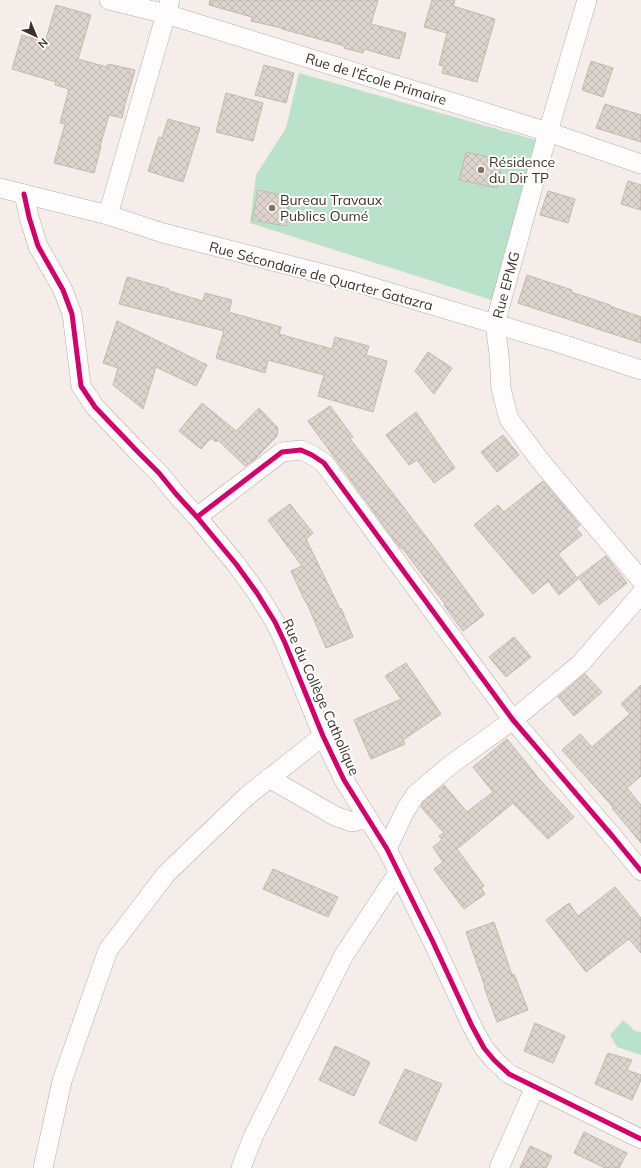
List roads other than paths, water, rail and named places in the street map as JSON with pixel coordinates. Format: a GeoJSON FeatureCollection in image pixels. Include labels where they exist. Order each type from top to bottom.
{"type":"FeatureCollection","features":[{"type":"Feature","properties":{"kind":"street","name":"Rue de l'École Primaire"},"geometry":{"type":"LineString","coordinates":[[109,0],[168,7],[641,164]]}},
{"type":"Feature","properties":{"kind":"street","name":"Rue EPMG"},"geometry":{"type":"LineString","coordinates":[[587,0],[548,132],[495,324],[499,354],[501,389],[509,419],[542,463],[641,580]]}},
{"type":"Feature","properties":{"kind":"street"},"geometry":{"type":"LineString","coordinates":[[108,215],[168,7]]}},
{"type":"Feature","properties":{"kind":"street","name":"Rue Sécondaire de Quarter Gatazra"},"geometry":{"type":"LineString","coordinates":[[0,188],[108,215],[163,233],[355,282],[559,343],[641,370]]}},
{"type":"Feature","properties":{"kind":"street","name":"Rue du Collège Catholique"},"geometry":{"type":"LineString","coordinates":[[24,194],[38,246],[63,290],[72,314],[81,386],[99,412],[159,473],[236,564],[257,593],[275,622],[323,736],[344,780],[386,849],[484,1048],[509,1074],[641,1139]]}},
{"type":"Feature","properties":{"kind":"street"},"geometry":{"type":"LineString","coordinates":[[197,517],[282,452],[301,450],[312,455],[324,464],[513,720],[641,871]]}},
{"type":"Feature","properties":{"kind":"street"},"geometry":{"type":"LineString","coordinates":[[386,849],[405,811],[415,795],[449,766],[513,720],[581,663],[641,594]]}},
{"type":"Feature","properties":{"kind":"street"},"geometry":{"type":"LineString","coordinates":[[43,1168],[62,1082],[108,950],[166,874],[247,796],[323,736]]}},
{"type":"Feature","properties":{"kind":"street"},"geometry":{"type":"LineString","coordinates":[[269,778],[335,816],[352,822],[367,819]]}},
{"type":"Feature","properties":{"kind":"street"},"geometry":{"type":"LineString","coordinates":[[241,1168],[253,1137],[344,955],[398,873]]}},
{"type":"Feature","properties":{"kind":"street"},"geometry":{"type":"LineString","coordinates":[[499,1168],[535,1087]]}},
{"type":"Feature","properties":{"kind":"place","name":"Résidence du Dir TP"},"geometry":{"type":"Point","coordinates":[481,170]}},
{"type":"Feature","properties":{"kind":"place","name":"Bureau Travaux Publics Oumé"},"geometry":{"type":"Point","coordinates":[272,208]}}]}
